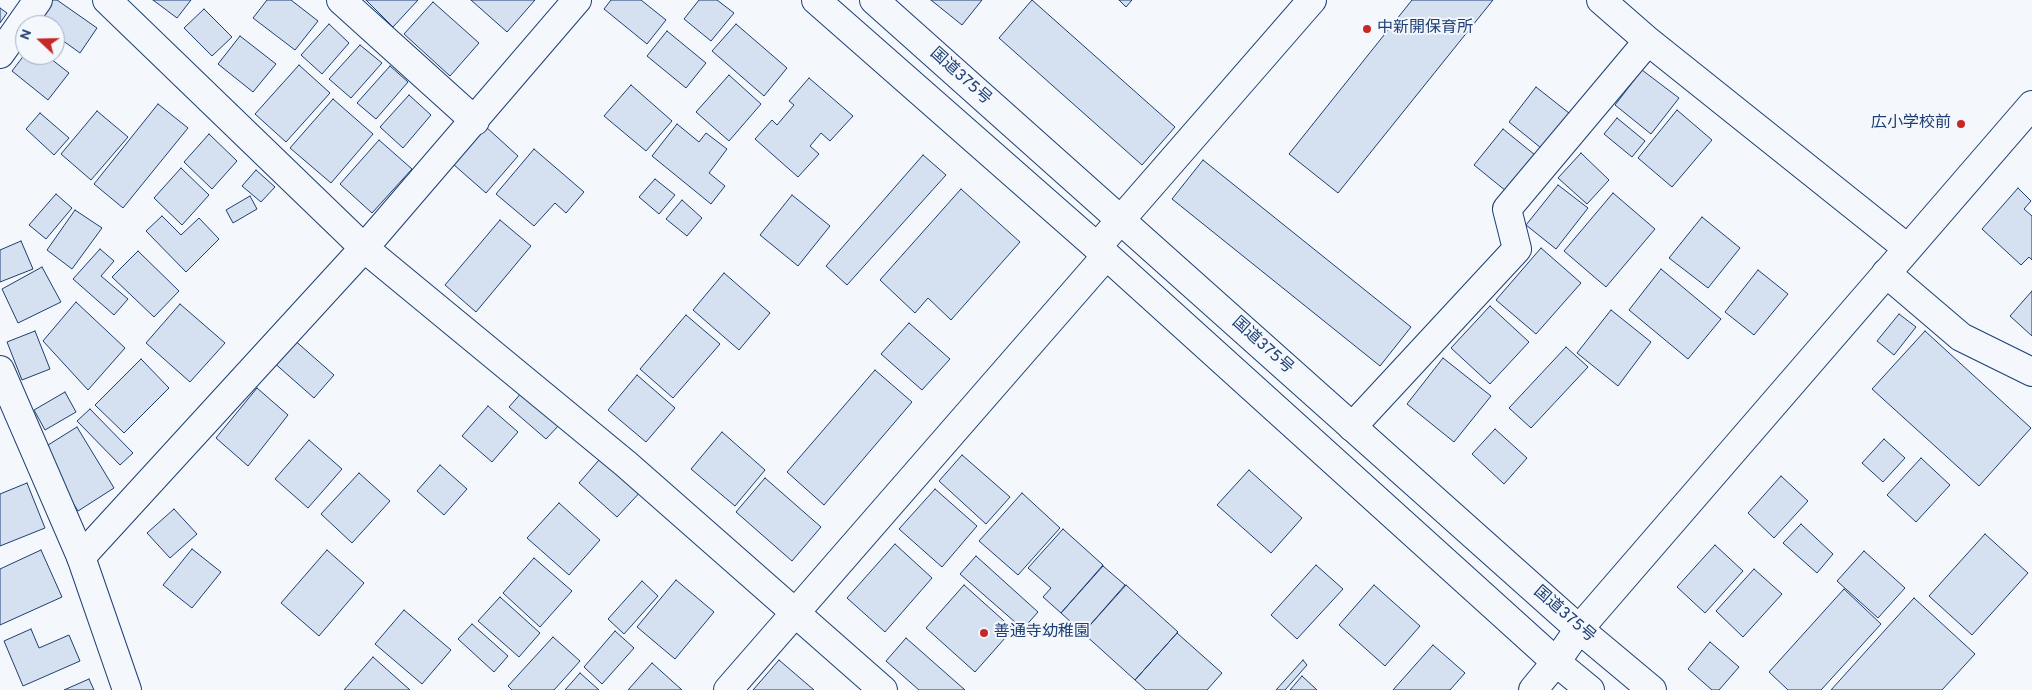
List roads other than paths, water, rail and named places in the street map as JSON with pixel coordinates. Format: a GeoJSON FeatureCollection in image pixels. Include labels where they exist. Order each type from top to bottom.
{"type":"FeatureCollection","features":[{"type":"Feature","properties":{"kind":"main road"},"geometry":{"type":"LineString","coordinates":[[0,54],[38,0]]}},
{"type":"Feature","properties":{"kind":"main road"},"geometry":{"type":"LineString","coordinates":[[107,0],[364,248],[626,464],[883,690]]}},
{"type":"Feature","properties":{"kind":"main road"},"geometry":{"type":"LineString","coordinates":[[341,0],[474,121]]}},
{"type":"Feature","properties":{"kind":"main road"},"geometry":{"type":"LineString","coordinates":[[81,557],[364,248],[577,0]]}},
{"type":"Feature","properties":{"kind":"main road"},"geometry":{"type":"LineString","coordinates":[[816,0],[1102,251],[1556,662],[1590,690]]}},
{"type":"Feature","properties":{"kind":"main road","name":"国道375号"},"geometry":{"type":"LineString","coordinates":[[874,0],[1579,629],[1652,690]]}},
{"type":"Feature","properties":{"kind":"main road"},"geometry":{"type":"LineString","coordinates":[[728,690],[1102,251],[1120,220],[1312,0]]}},
{"type":"Feature","properties":{"kind":"main road"},"geometry":{"type":"LineString","coordinates":[[1601,0],[1648,41],[1907,248]]}},
{"type":"Feature","properties":{"kind":"main road"},"geometry":{"type":"LineString","coordinates":[[1352,427],[1517,248],[1507,209],[1648,41]]}},
{"type":"Feature","properties":{"kind":"main road"},"geometry":{"type":"LineString","coordinates":[[1533,690],[1556,662],[1579,629],[2032,105]]}},
{"type":"Feature","properties":{"kind":"main road"},"geometry":{"type":"LineString","coordinates":[[1886,273],[1961,337],[2032,372]]}},
{"type":"Feature","properties":{"kind":"main road"},"geometry":{"type":"LineString","coordinates":[[0,370],[81,557],[127,690]]}},
{"type":"Feature","properties":{"kind":"place","name":"中新開保育所"},"geometry":{"type":"Point","coordinates":[1367,29]}},
{"type":"Feature","properties":{"kind":"place","name":"広小学校前"},"geometry":{"type":"Point","coordinates":[1961,124]}},
{"type":"Feature","properties":{"kind":"place","name":"善通寺幼稚園"},"geometry":{"type":"Point","coordinates":[984,633]}}]}
